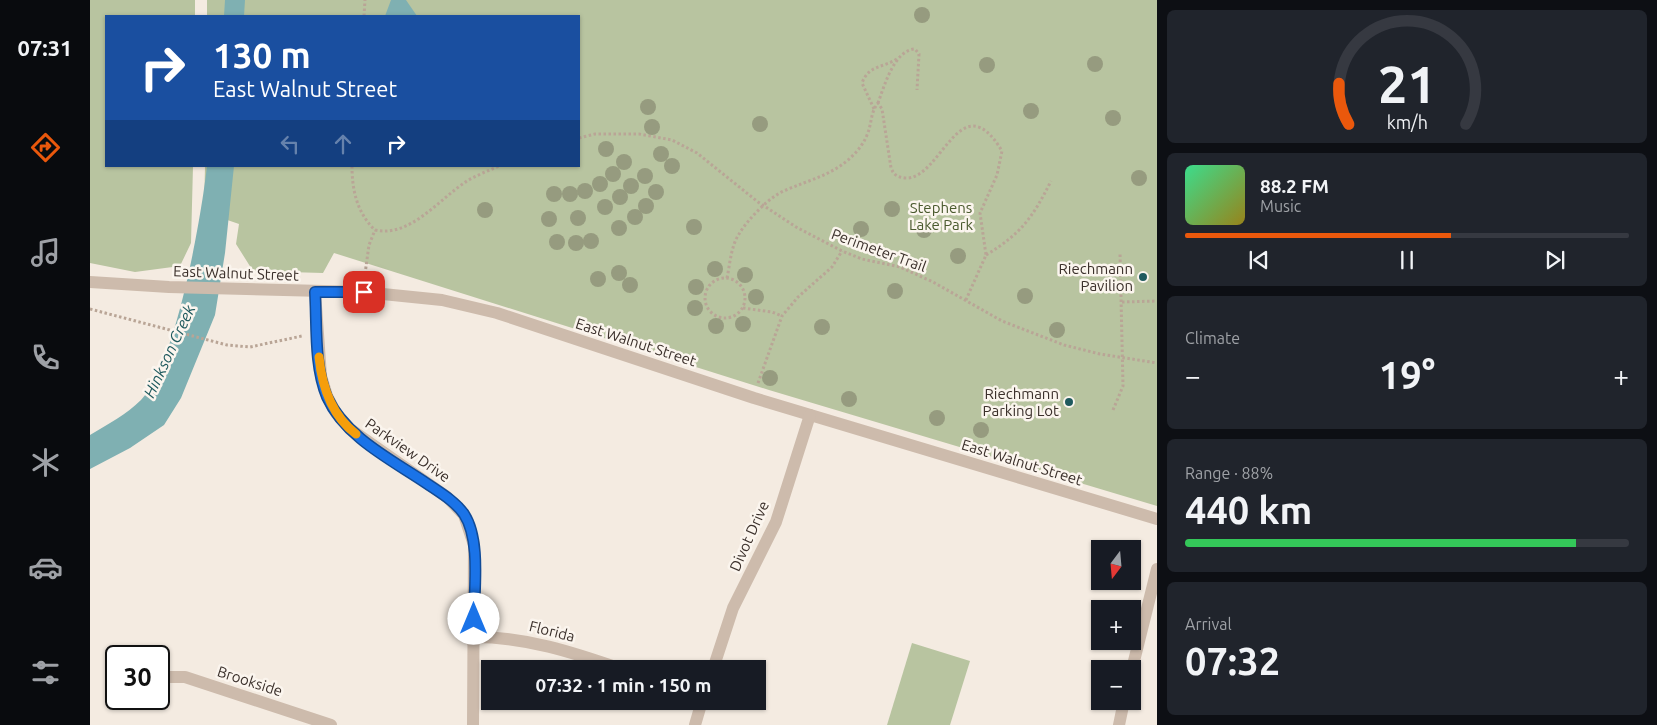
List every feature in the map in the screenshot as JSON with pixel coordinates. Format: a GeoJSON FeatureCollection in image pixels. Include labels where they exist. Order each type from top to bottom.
{"type":"FeatureCollection","features":[{"type":"Feature","properties":{"kind":"street","name":"East Walnut Street"},"geometry":{"type":"LineString","coordinates":[[90,282],[168,288],[364,292],[442,300],[497,313],[754,398],[1157,519]]}},
{"type":"Feature","properties":{"kind":"street","name":"Parkview Drive"},"geometry":{"type":"LineString","coordinates":[[315,292],[321,376],[327,396],[336,412],[350,429],[447,497],[464,514],[474,545],[473,725]]}},
{"type":"Feature","properties":{"kind":"street","name":"Divot Drive"},"geometry":{"type":"LineString","coordinates":[[716,660],[733,608],[776,522],[810,415]]}},
{"type":"Feature","properties":{"kind":"street"},"geometry":{"type":"LineString","coordinates":[[1134,660],[1157,569]]}},
{"type":"Feature","properties":{"kind":"street","name":"Florida"},"geometry":{"type":"LineString","coordinates":[[474,637],[504,637],[533,642],[567,650],[595,660]]}},
{"type":"Feature","properties":{"kind":"street","name":"Brookside"},"geometry":{"type":"LineString","coordinates":[[170,677],[185,677],[330,725]]}},
{"type":"Feature","properties":{"kind":"street"},"geometry":{"type":"LineString","coordinates":[[695,725],[699,710]]}},
{"type":"Feature","properties":{"kind":"street"},"geometry":{"type":"LineString","coordinates":[[1118,725],[1122,710]]}},
{"type":"Feature","properties":{"kind":"path"},"geometry":{"type":"LineString","coordinates":[[364,15],[365,0]]}},
{"type":"Feature","properties":{"kind":"path"},"geometry":{"type":"LineString","coordinates":[[874,109],[862,83],[865,74],[874,66],[889,65],[910,50],[915,49],[919,54],[917,90]]}},
{"type":"Feature","properties":{"kind":"path"},"geometry":{"type":"LineString","coordinates":[[727,278],[739,234],[763,206],[786,190],[832,172],[859,149],[867,135],[874,109],[878,104],[886,80],[901,56]]}},
{"type":"Feature","properties":{"kind":"path"},"geometry":{"type":"LineString","coordinates":[[878,104],[882,109],[891,168],[894,174],[899,177],[908,178],[916,175],[928,166],[957,132],[966,127],[975,126],[996,141],[1002,151],[1001,160],[997,175],[980,213],[986,255]]}},
{"type":"Feature","properties":{"kind":"path","name":"Perimeter Trail"},"geometry":{"type":"LineString","coordinates":[[580,138],[595,134],[639,134],[672,140],[697,153],[763,206],[796,227],[842,251],[862,259],[900,267],[933,282],[965,302],[1025,331],[1064,346],[1157,363]]}},
{"type":"Feature","properties":{"kind":"path"},"geometry":{"type":"LineString","coordinates":[[352,167],[357,205],[367,223],[375,230],[389,232],[406,227],[468,181],[497,167]]}},
{"type":"Feature","properties":{"kind":"path"},"geometry":{"type":"LineString","coordinates":[[965,302],[986,255],[1021,231],[1039,204],[1051,181]]}},
{"type":"Feature","properties":{"kind":"path"},"geometry":{"type":"LineString","coordinates":[[364,292],[366,260],[375,230]]}},
{"type":"Feature","properties":{"kind":"path"},"geometry":{"type":"LineString","coordinates":[[754,398],[764,362],[782,316],[798,297],[832,267],[842,251]]}},
{"type":"Feature","properties":{"kind":"path"},"geometry":{"type":"LineString","coordinates":[[1113,410],[1123,386],[1124,358],[1120,253]]}},
{"type":"Feature","properties":{"kind":"path"},"geometry":{"type":"LineString","coordinates":[[727,278],[739,284],[745,295],[743,308],[733,317],[720,318],[709,310],[705,298],[709,286],[720,279],[727,278]]}},
{"type":"Feature","properties":{"kind":"path"},"geometry":{"type":"LineString","coordinates":[[1122,302],[1157,300]]}},
{"type":"Feature","properties":{"kind":"path"},"geometry":{"type":"LineString","coordinates":[[743,308],[782,316]]}},
{"type":"Feature","properties":{"kind":"path"},"geometry":{"type":"LineString","coordinates":[[90,309],[227,346],[250,347],[317,332]]}},
{"type":"Feature","properties":{"kind":"green space"},"geometry":{"type":"Polygon","coordinates":[[[90,0],[195,0],[195,15],[105,15],[105,167],[193,167],[191,243],[180,266],[135,272],[90,263],[90,0]]]}},
{"type":"Feature","properties":{"kind":"green space","name":"Stephens Lake Park"},"geometry":{"type":"Polygon","coordinates":[[[207,0],[1157,0],[1157,506],[769,390],[334,253],[323,273],[253,271],[236,244],[239,224],[204,212],[205,167],[580,167],[580,15],[207,15],[207,0]]]}},
{"type":"Feature","properties":{"kind":"green space"},"geometry":{"type":"Polygon","coordinates":[[[912,643],[970,661],[950,725],[887,725],[912,643]]]}},
{"type":"Feature","properties":{"kind":"water"},"geometry":{"type":"Polygon","coordinates":[[[225,0],[245,0],[244,15],[224,15],[225,0]]]}},
{"type":"Feature","properties":{"kind":"water"},"geometry":{"type":"Polygon","coordinates":[[[391,0],[406,0],[416,15],[385,15],[391,0]]]}},
{"type":"Feature","properties":{"kind":"water","name":"Hinkson Creek"},"geometry":{"type":"Polygon","coordinates":[[[207,167],[234,167],[225,253],[215,315],[181,398],[164,425],[130,448],[90,469],[90,435],[123,415],[141,400],[154,382],[176,324],[199,220],[207,167]]]}},
{"type":"Feature","properties":{"kind":"slow traffic"},"geometry":{"type":"LineString","coordinates":[[319,357],[321,376],[327,396],[336,412],[356,434]]}},
{"type":"Feature","properties":{"kind":"place","name":"Riechmann Pavilion"},"geometry":{"type":"Point","coordinates":[1143,277]}},
{"type":"Feature","properties":{"kind":"place","name":"Riechmann Parking Lot"},"geometry":{"type":"Point","coordinates":[1069,402]}},
{"type":"Feature","properties":{"kind":"route"},"geometry":{"type":"LineString","coordinates":[[364,292],[315,292],[321,376],[327,396],[336,412],[350,429],[447,497],[464,514],[474,545],[474,619]]}}]}
